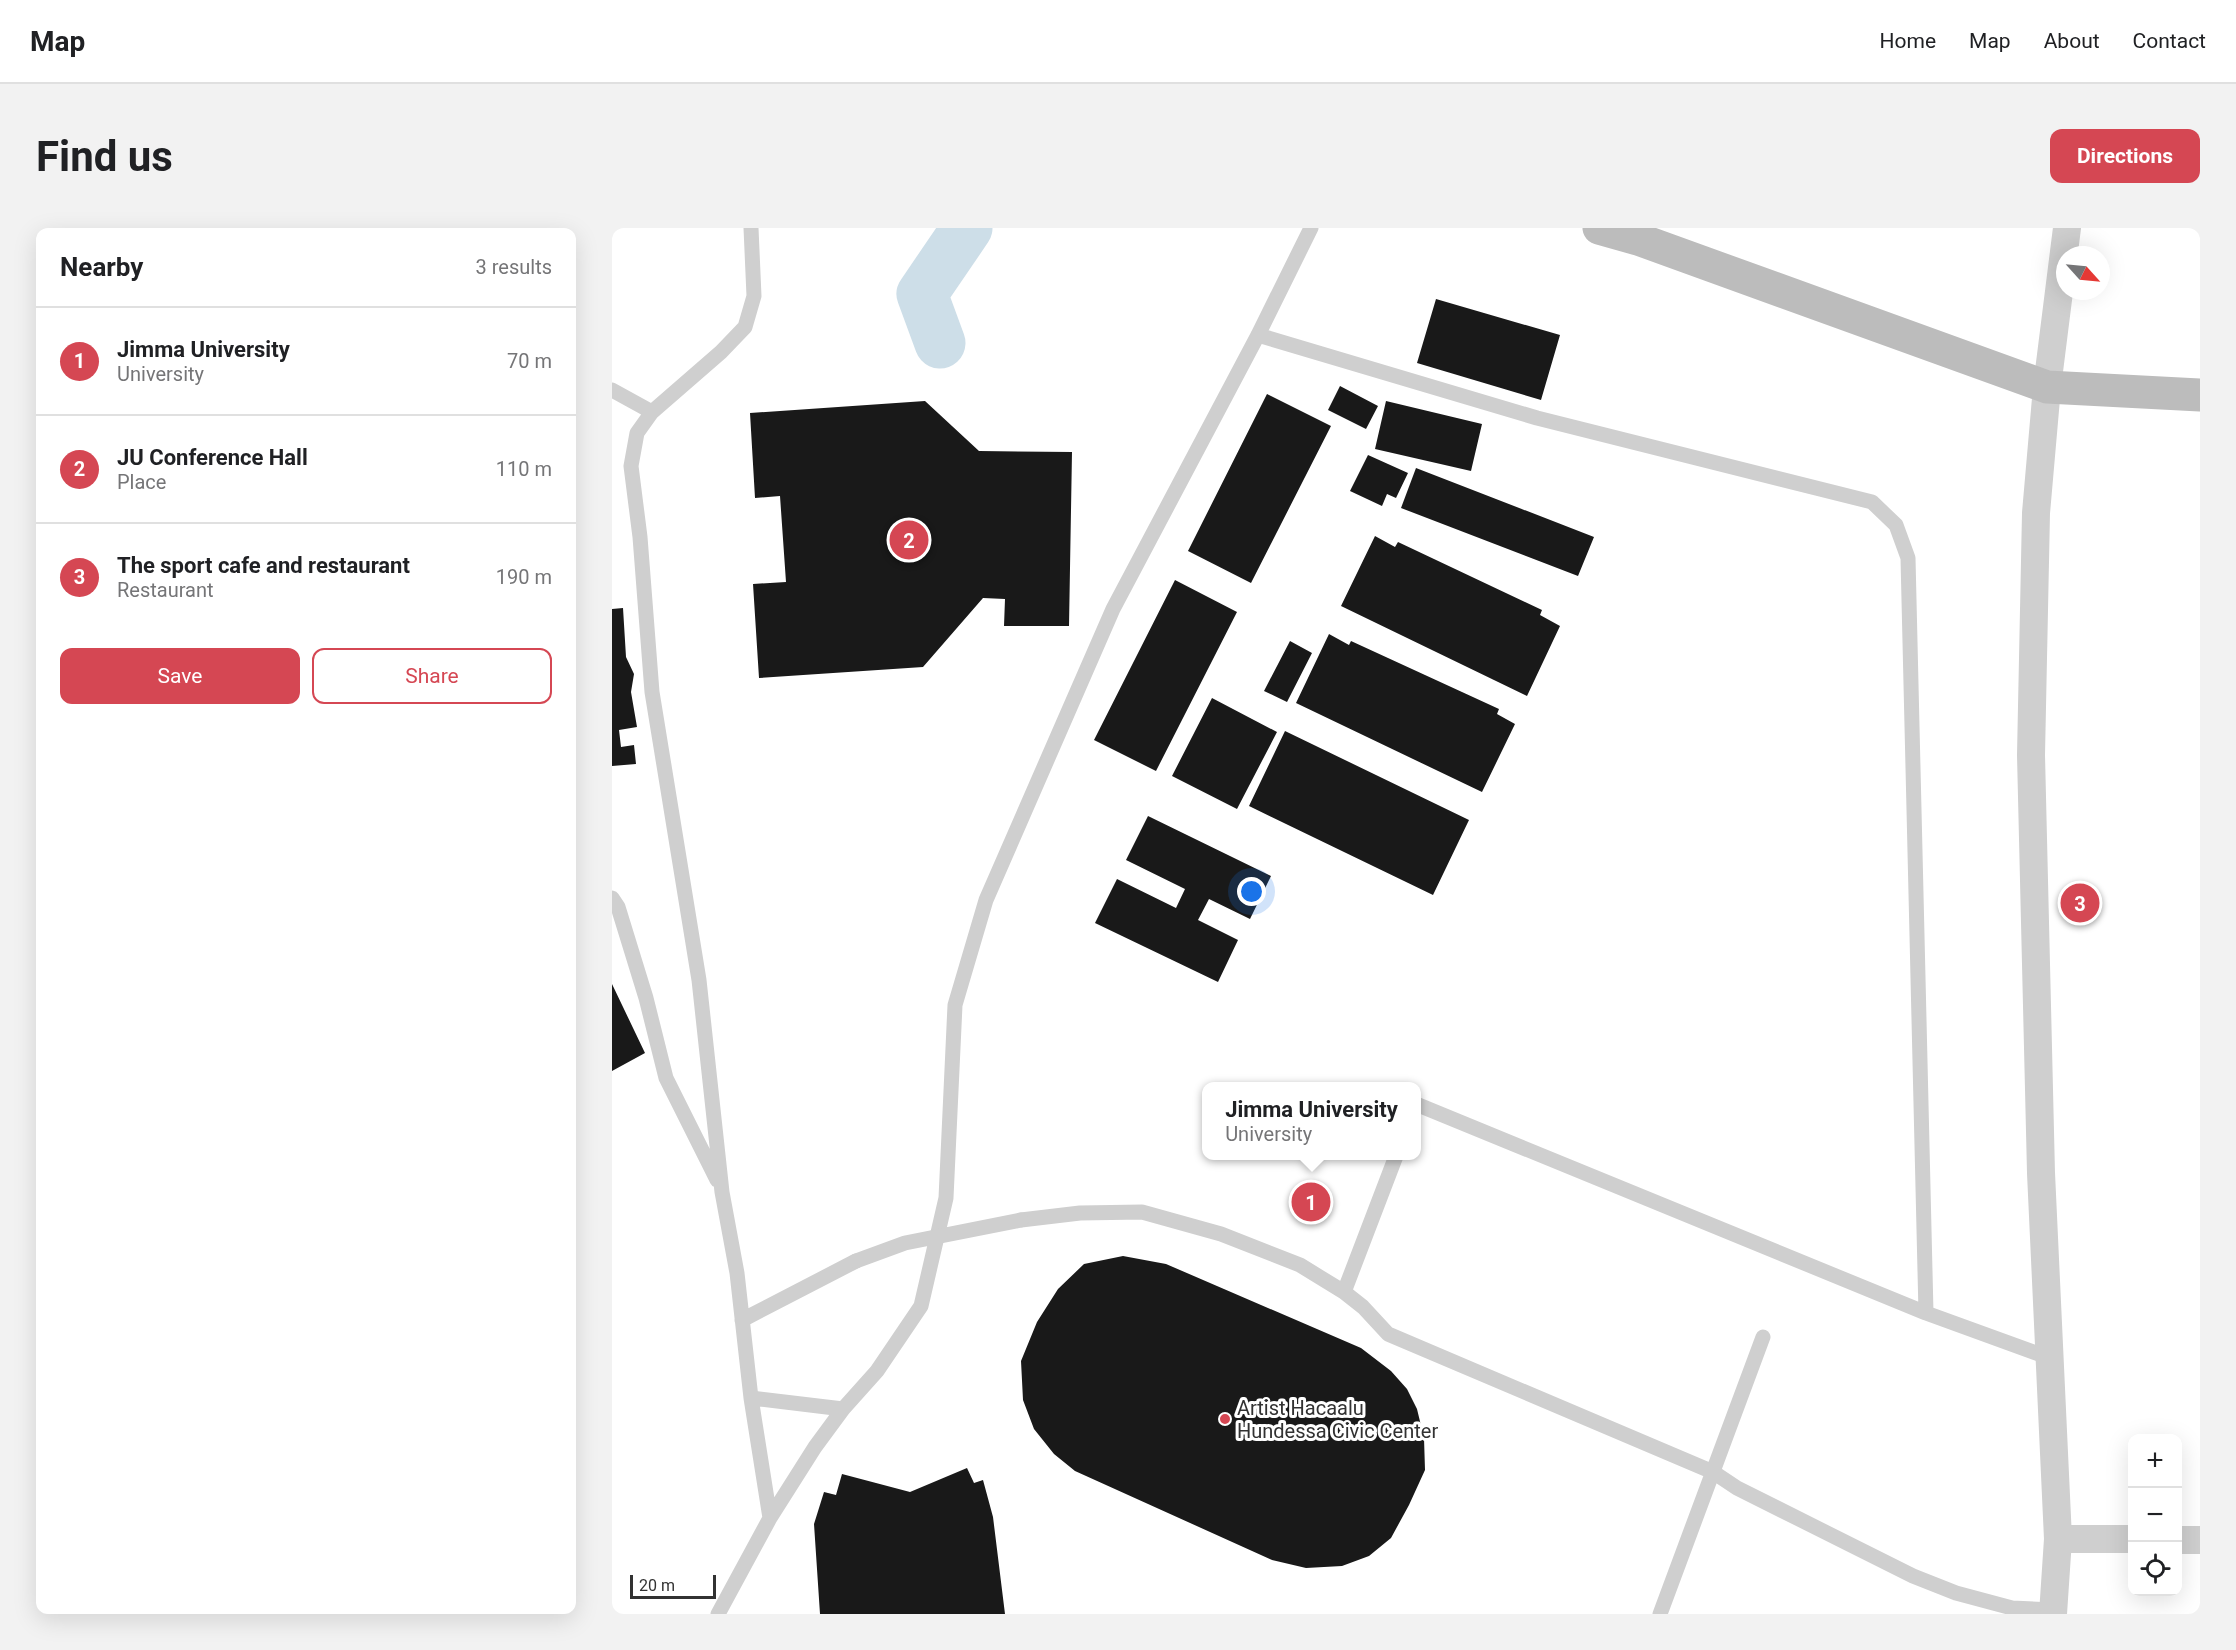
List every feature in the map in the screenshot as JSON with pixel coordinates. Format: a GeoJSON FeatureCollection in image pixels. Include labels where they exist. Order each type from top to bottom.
{"type":"FeatureCollection","features":[{"type":"Feature","properties":{"kind":"street"},"geometry":{"type":"LineString","coordinates":[[1599,228],[1639,233],[2048,387],[2200,395]]}},
{"type":"Feature","properties":{"kind":"street"},"geometry":{"type":"LineString","coordinates":[[2053,1612],[2058,1539],[2041,1173],[2031,755],[2036,513],[2067,228]]}},
{"type":"Feature","properties":{"kind":"street"},"geometry":{"type":"LineString","coordinates":[[2058,1539],[2128,1539]]}},
{"type":"Feature","properties":{"kind":"street"},"geometry":{"type":"LineString","coordinates":[[2182,1540],[2200,1540]]}},
{"type":"Feature","properties":{"kind":"lane"},"geometry":{"type":"LineString","coordinates":[[751,228],[754,296],[745,327],[721,352],[652,412],[638,433],[631,466],[640,537],[652,692],[699,980],[722,1192],[737,1274],[751,1398],[770,1518]]}},
{"type":"Feature","properties":{"kind":"lane"},"geometry":{"type":"LineString","coordinates":[[718,1614],[770,1518],[815,1447],[843,1409],[877,1371],[921,1306],[946,1198],[955,1005],[986,900],[1113,609],[1258,335],[1311,228]]}},
{"type":"Feature","properties":{"kind":"lane"},"geometry":{"type":"LineString","coordinates":[[1258,335],[1537,418],[1872,502],[1896,525],[1908,558],[1926,1313]]}},
{"type":"Feature","properties":{"kind":"lane"},"geometry":{"type":"LineString","coordinates":[[612,390],[652,412]]}},
{"type":"Feature","properties":{"kind":"lane"},"geometry":{"type":"LineString","coordinates":[[612,898],[618,907],[646,998],[666,1078],[722,1192]]}},
{"type":"Feature","properties":{"kind":"lane"},"geometry":{"type":"LineString","coordinates":[[1421,1106],[1926,1313],[2050,1358]]}},
{"type":"Feature","properties":{"kind":"lane"},"geometry":{"type":"LineString","coordinates":[[1344,1292],[1394,1160]]}},
{"type":"Feature","properties":{"kind":"lane"},"geometry":{"type":"LineString","coordinates":[[742,1320],[856,1261],[905,1244],[1021,1220],[1080,1213],[1142,1212],[1221,1234],[1300,1265],[1344,1292],[1388,1334],[1713,1472],[1737,1488],[1914,1576],[1956,1593],[2012,1608],[2053,1612]]}},
{"type":"Feature","properties":{"kind":"lane"},"geometry":{"type":"LineString","coordinates":[[1660,1614],[1763,1337]]}},
{"type":"Feature","properties":{"kind":"lane"},"geometry":{"type":"LineString","coordinates":[[751,1398],[843,1409]]}},
{"type":"Feature","properties":{"kind":"building"},"geometry":{"type":"Polygon","coordinates":[[[1436,299],[1560,335],[1541,400],[1417,363],[1436,299]]]}},
{"type":"Feature","properties":{"kind":"building"},"geometry":{"type":"Polygon","coordinates":[[[1340,386],[1378,406],[1366,429],[1328,410],[1340,386]]]}},
{"type":"Feature","properties":{"kind":"building"},"geometry":{"type":"Polygon","coordinates":[[[1267,394],[1331,426],[1251,583],[1188,551],[1267,394]]]}},
{"type":"Feature","properties":{"kind":"building"},"geometry":{"type":"Polygon","coordinates":[[[925,401],[979,451],[1072,452],[1069,626],[1004,626],[1005,599],[983,598],[923,667],[759,678],[753,584],[786,582],[780,496],[755,498],[750,413],[925,401]]]}},
{"type":"Feature","properties":{"kind":"building"},"geometry":{"type":"Polygon","coordinates":[[[1386,401],[1482,424],[1471,471],[1375,449],[1386,401]]]}},
{"type":"Feature","properties":{"kind":"building"},"geometry":{"type":"Polygon","coordinates":[[[1368,455],[1408,473],[1396,498],[1387,494],[1382,506],[1350,491],[1368,455]]]}},
{"type":"Feature","properties":{"kind":"building"},"geometry":{"type":"Polygon","coordinates":[[[1416,468],[1594,537],[1578,576],[1401,508],[1416,468]]]}},
{"type":"Feature","properties":{"kind":"building"},"geometry":{"type":"Polygon","coordinates":[[[1375,536],[1395,547],[1398,542],[1542,610],[1540,615],[1560,626],[1527,696],[1341,606],[1375,536]]]}},
{"type":"Feature","properties":{"kind":"building"},"geometry":{"type":"Polygon","coordinates":[[[1175,580],[1237,612],[1156,771],[1094,740],[1175,580]]]}},
{"type":"Feature","properties":{"kind":"building"},"geometry":{"type":"Polygon","coordinates":[[[623,608],[626,657],[634,674],[631,692],[637,727],[619,730],[621,747],[634,745],[636,764],[612,766],[612,609],[623,608]]]}},
{"type":"Feature","properties":{"kind":"building"},"geometry":{"type":"Polygon","coordinates":[[[1329,634],[1349,645],[1351,641],[1499,709],[1497,714],[1515,724],[1482,792],[1296,703],[1329,634]]]}},
{"type":"Feature","properties":{"kind":"building"},"geometry":{"type":"Polygon","coordinates":[[[1290,641],[1312,653],[1287,702],[1264,691],[1290,641]]]}},
{"type":"Feature","properties":{"kind":"building"},"geometry":{"type":"Polygon","coordinates":[[[1212,698],[1277,732],[1237,809],[1172,776],[1212,698]]]}},
{"type":"Feature","properties":{"kind":"building"},"geometry":{"type":"Polygon","coordinates":[[[1285,731],[1469,820],[1433,895],[1249,806],[1285,731]]]}},
{"type":"Feature","properties":{"kind":"building"},"geometry":{"type":"Polygon","coordinates":[[[1148,816],[1271,876],[1250,919],[1209,899],[1198,920],[1238,940],[1218,982],[1095,923],[1117,879],[1176,908],[1185,889],[1126,860],[1148,816]]]}},
{"type":"Feature","properties":{"kind":"building"},"geometry":{"type":"Polygon","coordinates":[[[612,984],[645,1053],[612,1071],[612,984]]]}},
{"type":"Feature","properties":{"kind":"building","name":"Artist Hacaalu Hundessa Civic Center"},"geometry":{"type":"Polygon","coordinates":[[[1123,1256],[1166,1264],[1361,1348],[1391,1371],[1407,1389],[1417,1409],[1424,1438],[1425,1470],[1391,1538],[1369,1556],[1342,1566],[1306,1568],[1272,1560],[1075,1471],[1054,1454],[1034,1429],[1023,1400],[1021,1361],[1037,1322],[1058,1289],[1084,1264],[1123,1256]]]}},
{"type":"Feature","properties":{"kind":"building"},"geometry":{"type":"Polygon","coordinates":[[[967,1468],[974,1483],[983,1480],[993,1517],[1005,1614],[820,1614],[814,1524],[824,1492],[836,1495],[842,1474],[910,1492],[967,1468]]]}},
{"type":"Feature","properties":{"kind":"waterway"},"geometry":{"type":"LineString","coordinates":[[940,343],[922,294],[967,228]]}},
{"type":"Feature","properties":{"kind":"place","name":"JU Conference Hall"},"geometry":{"type":"Point","coordinates":[909,540]}},
{"type":"Feature","properties":{"kind":"place","name":"The sport cafe and restaurant"},"geometry":{"type":"Point","coordinates":[2080,903]}},
{"type":"Feature","properties":{"kind":"place","name":"Jimma University"},"geometry":{"type":"Point","coordinates":[1311,1202]}},
{"type":"Feature","properties":{"kind":"place","name":"Artist Hacaalu Hundessa Civic Center"},"geometry":{"type":"Point","coordinates":[1225,1419]}}]}
